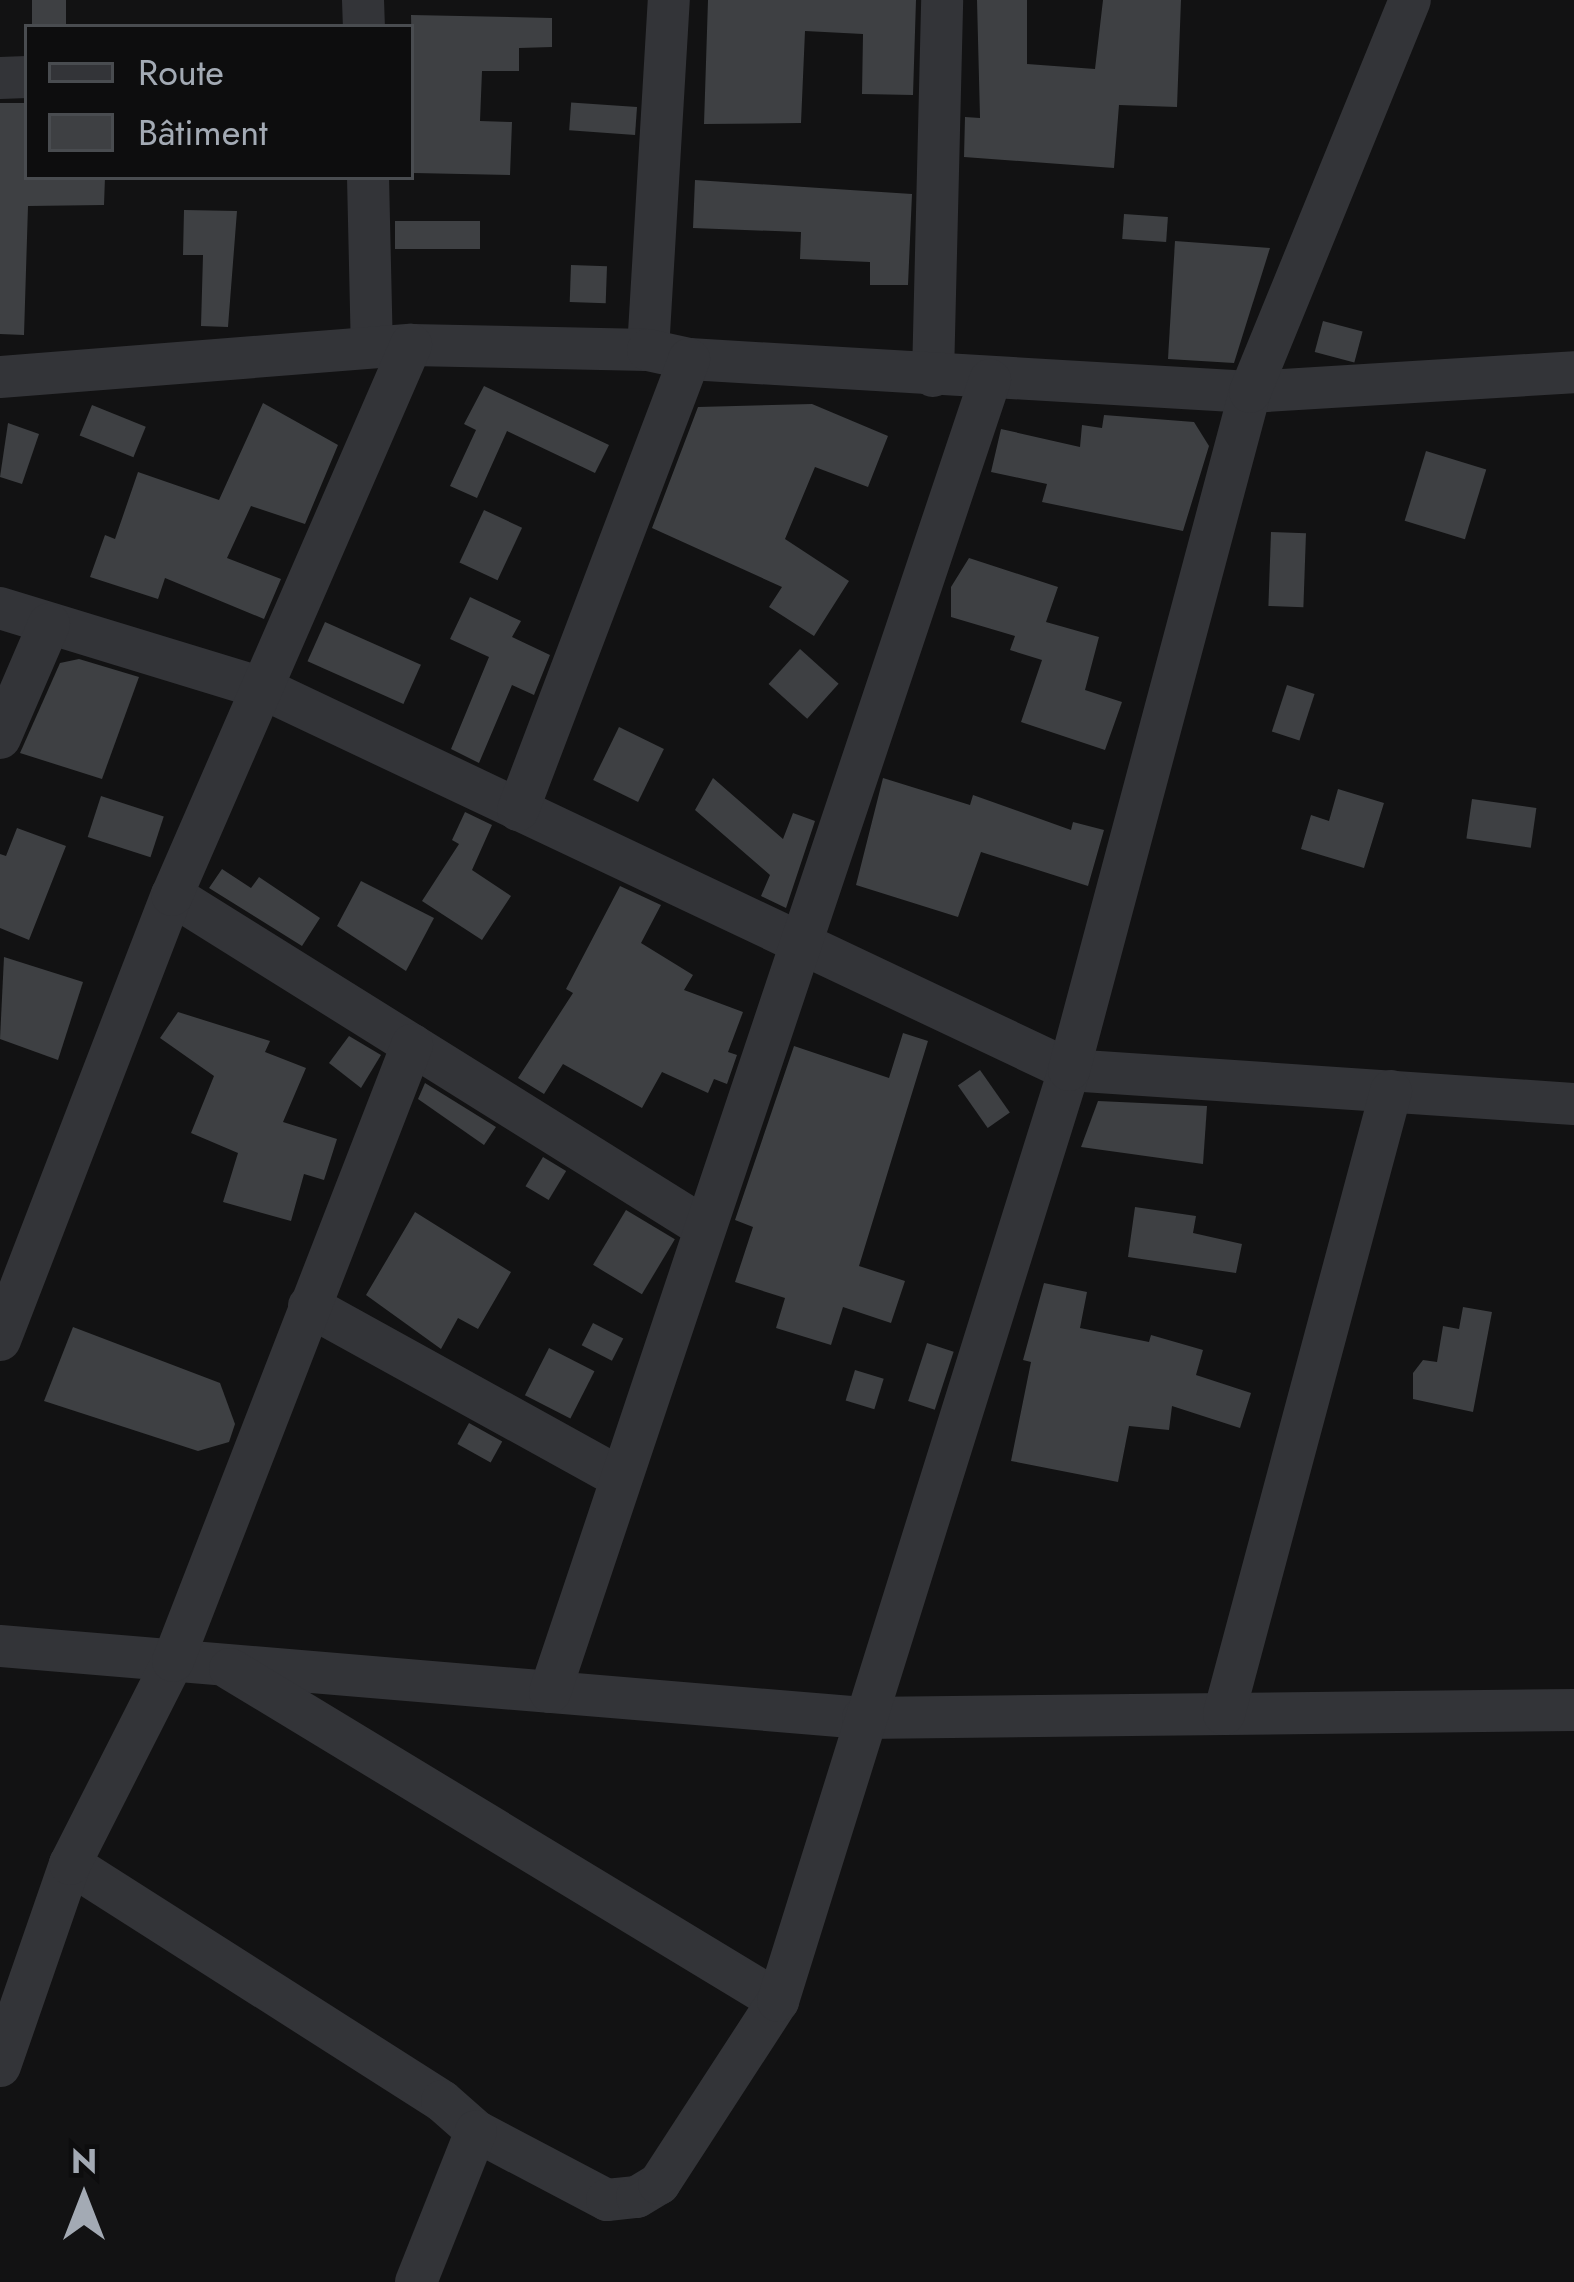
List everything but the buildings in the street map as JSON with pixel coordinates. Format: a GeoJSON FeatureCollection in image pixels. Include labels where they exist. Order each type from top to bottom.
{"type":"FeatureCollection","features":[{"type":"Feature","properties":{"kind":"street"},"geometry":{"type":"LineString","coordinates":[[518,810],[668,355],[669,0]]}},
{"type":"Feature","properties":{"kind":"street"},"geometry":{"type":"LineString","coordinates":[[933,376],[942,0]]}},
{"type":"Feature","properties":{"kind":"street"},"geometry":{"type":"LineString","coordinates":[[70,1864],[442,2102],[476,2132],[607,2200],[637,2198],[659,2184],[778,2001],[862,1718],[1069,1070],[1250,392],[1409,0]]}},
{"type":"Feature","properties":{"kind":"street"},"geometry":{"type":"LineString","coordinates":[[0,1340],[172,895],[262,688],[391,346],[368,180]]}},
{"type":"Feature","properties":{"kind":"street"},"geometry":{"type":"LineString","coordinates":[[0,376],[391,346],[668,355],[990,380],[1250,392],[1574,373]]}},
{"type":"Feature","properties":{"kind":"street"},"geometry":{"type":"LineString","coordinates":[[550,1692],[702,1226],[990,380]]}},
{"type":"Feature","properties":{"kind":"street"},"geometry":{"type":"LineString","coordinates":[[0,608],[262,688],[1069,1070],[1574,1104]]}},
{"type":"Feature","properties":{"kind":"street"},"geometry":{"type":"LineString","coordinates":[[0,738],[49,624]]}},
{"type":"Feature","properties":{"kind":"street"},"geometry":{"type":"LineString","coordinates":[[172,895],[702,1226]]}},
{"type":"Feature","properties":{"kind":"street"},"geometry":{"type":"LineString","coordinates":[[0,2066],[70,1864],[173,1660],[412,1045]]}},
{"type":"Feature","properties":{"kind":"street"},"geometry":{"type":"LineString","coordinates":[[1224,1714],[1391,1091]]}},
{"type":"Feature","properties":{"kind":"street"},"geometry":{"type":"LineString","coordinates":[[309,1306],[622,1478]]}},
{"type":"Feature","properties":{"kind":"street"},"geometry":{"type":"LineString","coordinates":[[0,1646],[862,1718],[1574,1710]]}},
{"type":"Feature","properties":{"kind":"street"},"geometry":{"type":"LineString","coordinates":[[224,1665],[778,2001]]}},
{"type":"Feature","properties":{"kind":"street"},"geometry":{"type":"LineString","coordinates":[[416,2282],[476,2132]]}}]}
